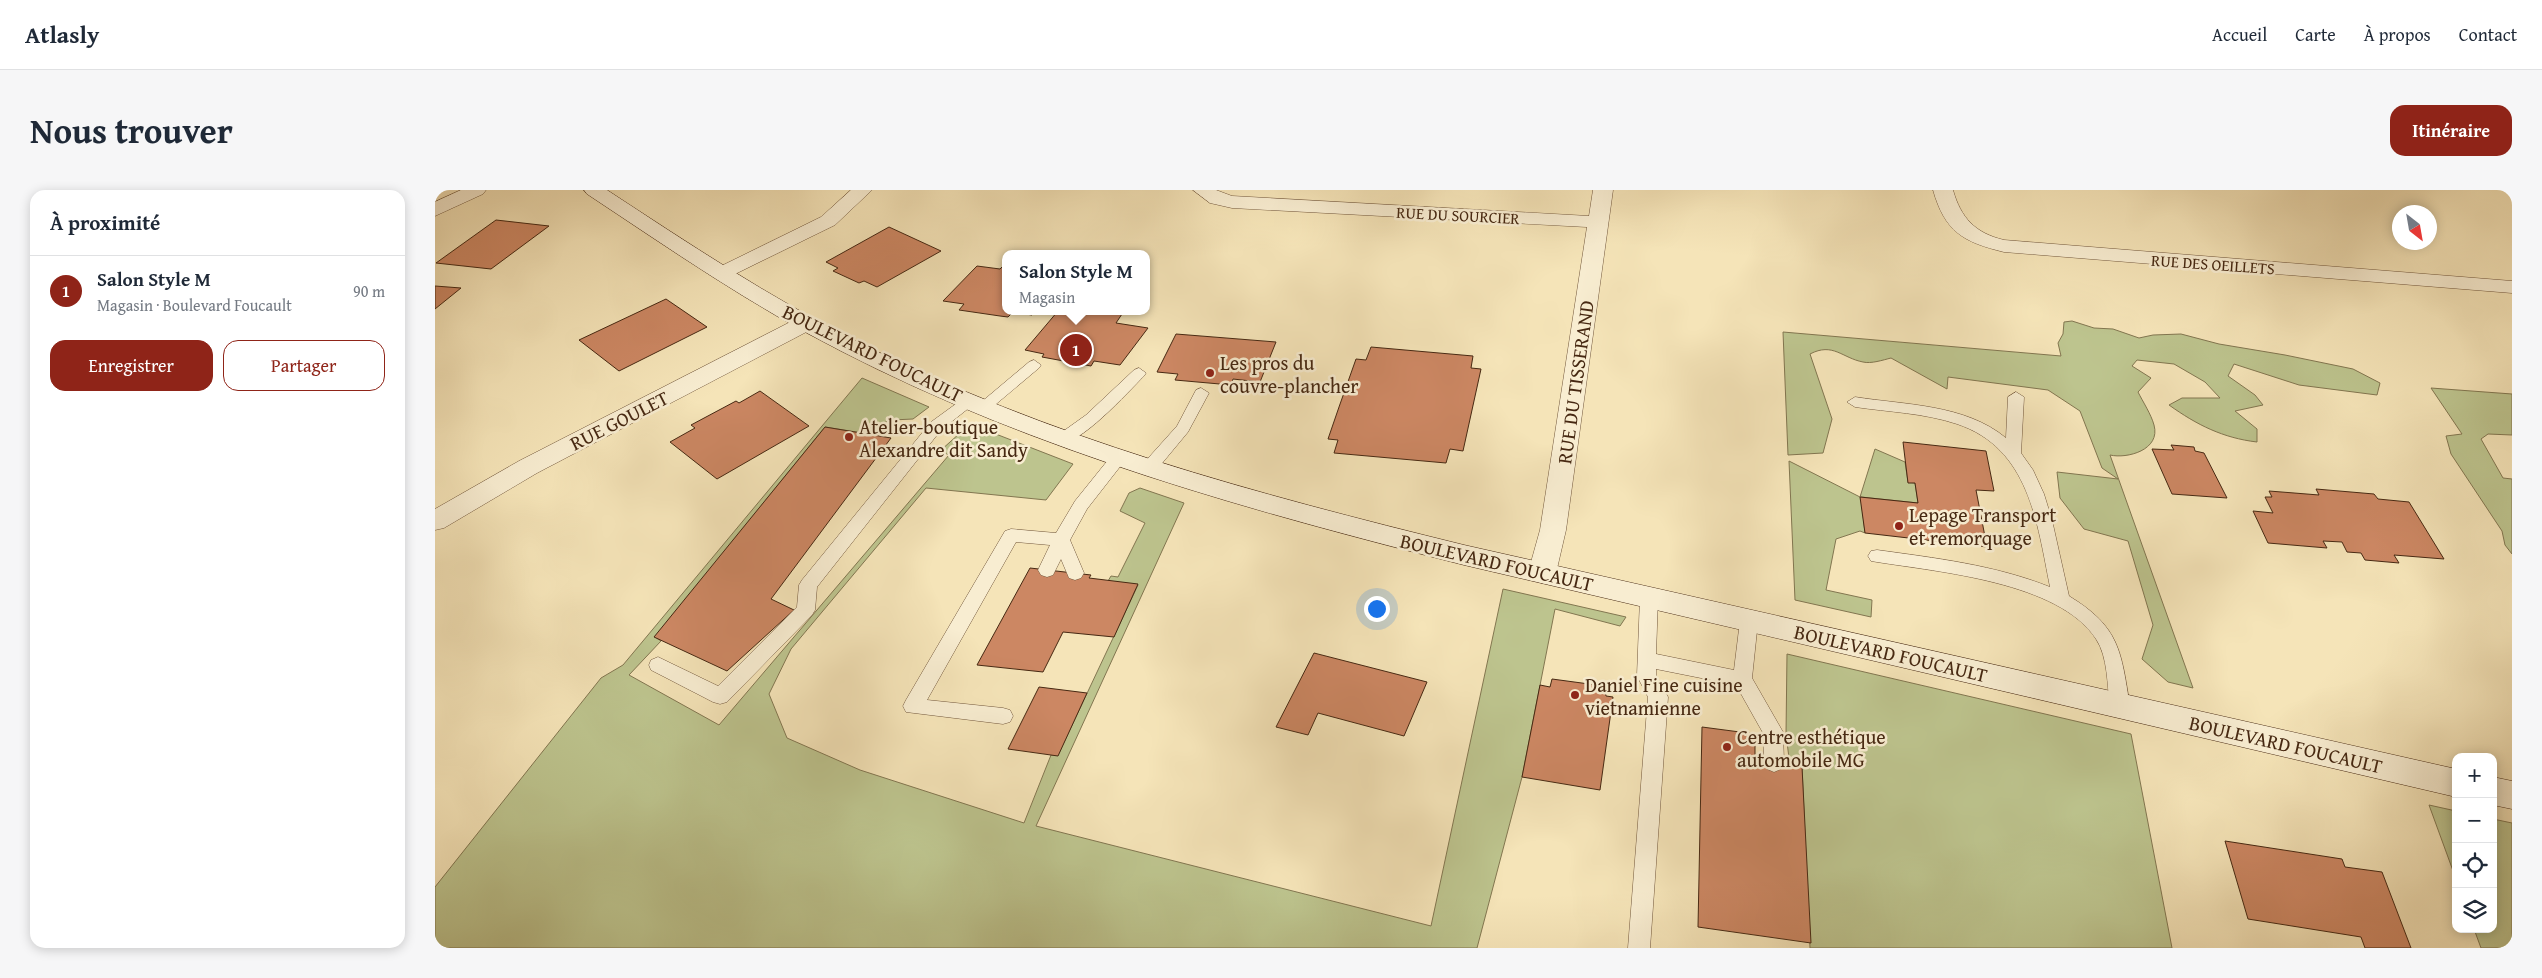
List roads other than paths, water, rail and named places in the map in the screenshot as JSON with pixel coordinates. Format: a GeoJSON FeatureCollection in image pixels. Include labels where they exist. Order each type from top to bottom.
{"type":"FeatureCollection","features":[{"type":"Feature","properties":{"kind":"street"},"geometry":{"type":"LineString","coordinates":[[435,210],[476,190]]}},
{"type":"Feature","properties":{"kind":"street","name":"BOULEVARD FOUCAULT"},"geometry":{"type":"LineString","coordinates":[[594,190],[722,274],[806,323],[883,363],[976,404],[1064,439],[1148,469],[1300,514],[1542,573],[2452,782]]}},
{"type":"Feature","properties":{"kind":"street"},"geometry":{"type":"LineString","coordinates":[[722,274],[829,221],[862,190]]}},
{"type":"Feature","properties":{"kind":"street","name":"RUE DU SOURCIER"},"geometry":{"type":"LineString","coordinates":[[1203,190],[1217,199],[1232,202],[1597,222]]}},
{"type":"Feature","properties":{"kind":"street","name":"RUE DU TISSERAND"},"geometry":{"type":"LineString","coordinates":[[1542,573],[1553,530],[1603,190]]}},
{"type":"Feature","properties":{"kind":"street","name":"RUE DES OEILLETS"},"geometry":{"type":"LineString","coordinates":[[1943,190],[1953,219],[1963,229],[1975,237],[2004,246],[2512,287]]}},
{"type":"Feature","properties":{"kind":"street","name":"RUE GOULET"},"geometry":{"type":"LineString","coordinates":[[435,521],[511,476],[806,323]]}},
{"type":"Feature","properties":{"kind":"street"},"geometry":{"type":"LineString","coordinates":[[2497,792],[2512,795]]}},
{"type":"Feature","properties":{"kind":"lane"},"geometry":{"type":"LineString","coordinates":[[658,666],[720,696],[806,610],[809,585],[936,426],[976,404],[1034,365]]}},
{"type":"Feature","properties":{"kind":"lane"},"geometry":{"type":"LineString","coordinates":[[1064,439],[1091,419],[1139,373]]}},
{"type":"Feature","properties":{"kind":"lane"},"geometry":{"type":"LineString","coordinates":[[1148,469],[1183,428],[1201,393]]}},
{"type":"Feature","properties":{"kind":"lane"},"geometry":{"type":"LineString","coordinates":[[2013,453],[2016,397]]}},
{"type":"Feature","properties":{"kind":"lane"},"geometry":{"type":"LineString","coordinates":[[1855,402],[1963,420],[1992,436],[2013,453],[2027,471],[2038,497],[2061,599]]}},
{"type":"Feature","properties":{"kind":"lane"},"geometry":{"type":"LineString","coordinates":[[1047,570],[1081,505],[1118,459]]}},
{"type":"Feature","properties":{"kind":"lane"},"geometry":{"type":"LineString","coordinates":[[1003,716],[913,706],[1011,535],[1061,540]]}},
{"type":"Feature","properties":{"kind":"lane"},"geometry":{"type":"LineString","coordinates":[[1061,540],[1075,573]]}},
{"type":"Feature","properties":{"kind":"lane"},"geometry":{"type":"LineString","coordinates":[[1877,556],[1972,571],[2025,584],[2061,599],[2087,618],[2101,632],[2111,652],[2120,706]]}},
{"type":"Feature","properties":{"kind":"lane"},"geometry":{"type":"LineString","coordinates":[[1639,948],[1658,697],[1645,676],[1649,598]]}},
{"type":"Feature","properties":{"kind":"lane"},"geometry":{"type":"LineString","coordinates":[[1749,621],[1742,679],[1773,732],[1774,764]]}},
{"type":"Feature","properties":{"kind":"lane"},"geometry":{"type":"LineString","coordinates":[[1646,659],[1742,679]]}},
{"type":"Feature","properties":{"kind":"place","name":"Salon Style M"},"geometry":{"type":"Point","coordinates":[1076,350]}},
{"type":"Feature","properties":{"kind":"place","name":"Les pros du couvre-plancher"},"geometry":{"type":"Point","coordinates":[1210,373]}},
{"type":"Feature","properties":{"kind":"place","name":"Atelier-boutique Alexandre dit Sandy"},"geometry":{"type":"Point","coordinates":[849,437]}},
{"type":"Feature","properties":{"kind":"place","name":"Lepage Transport et remorquage"},"geometry":{"type":"Point","coordinates":[1899,526]}},
{"type":"Feature","properties":{"kind":"place","name":"Daniel Fine cuisine vietnamienne"},"geometry":{"type":"Point","coordinates":[1575,695]}},
{"type":"Feature","properties":{"kind":"place","name":"Centre esthétique automobile MG"},"geometry":{"type":"Point","coordinates":[1727,747]}}]}
